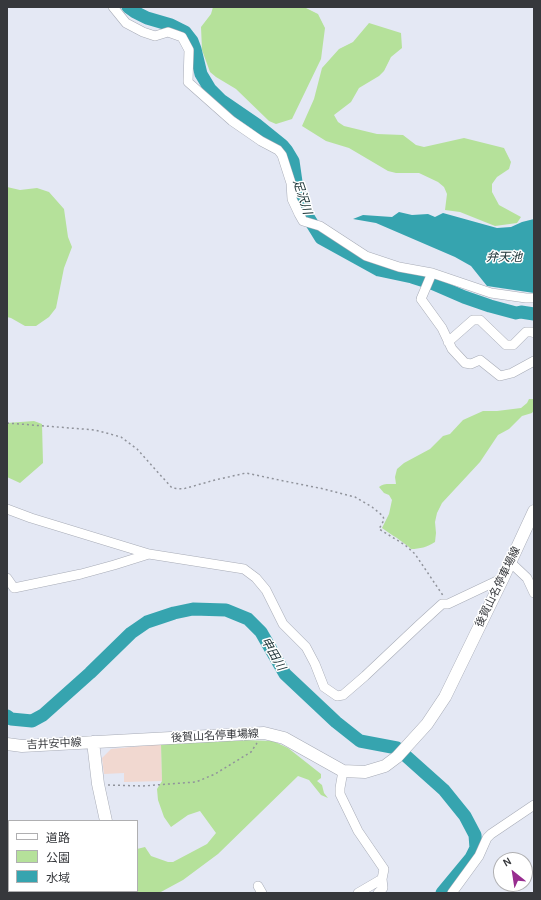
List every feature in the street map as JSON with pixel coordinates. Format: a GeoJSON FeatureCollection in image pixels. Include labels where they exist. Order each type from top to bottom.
{"type":"FeatureCollection","features":[{"type":"Feature","properties":{"kind":"main road","name":"後賀山名停車場線"},"geometry":{"type":"LineString","coordinates":[[93,742],[264,733],[284,738],[343,771],[365,772],[385,766],[396,758],[428,724],[445,697],[503,578],[534,510]]}},
{"type":"Feature","properties":{"kind":"main road","name":"吉井安中線"},"geometry":{"type":"LineString","coordinates":[[7,744],[22,746],[93,742],[98,784],[106,820]]}},
{"type":"Feature","properties":{"kind":"street"},"geometry":{"type":"LineString","coordinates":[[113,7],[126,23],[143,32],[155,36],[168,32],[182,37],[189,50],[188,82],[232,121],[261,142],[278,150],[282,155],[291,183],[292,199],[303,221],[320,226],[366,256],[399,267],[432,273],[491,293],[534,298]]}},
{"type":"Feature","properties":{"kind":"street"},"geometry":{"type":"LineString","coordinates":[[432,273],[421,299],[442,328],[452,349],[465,362],[471,364],[480,360],[500,376],[512,373],[534,362]]}},
{"type":"Feature","properties":{"kind":"street"},"geometry":{"type":"LineString","coordinates":[[448,342],[473,320],[480,320],[506,345],[513,345],[526,332],[534,333]]}},
{"type":"Feature","properties":{"kind":"street"},"geometry":{"type":"LineString","coordinates":[[7,509],[31,518],[149,554],[244,569],[256,578],[266,590],[282,624],[306,647],[324,687],[337,696],[343,695],[365,676],[442,604],[448,604],[503,578]]}},
{"type":"Feature","properties":{"kind":"street"},"geometry":{"type":"LineString","coordinates":[[7,578],[14,588],[81,574],[149,554]]}},
{"type":"Feature","properties":{"kind":"street"},"geometry":{"type":"LineString","coordinates":[[510,562],[527,578],[534,593]]}},
{"type":"Feature","properties":{"kind":"street"},"geometry":{"type":"LineString","coordinates":[[343,771],[340,794],[358,831],[384,869],[382,879],[383,888],[378,893]]}},
{"type":"Feature","properties":{"kind":"street"},"geometry":{"type":"LineString","coordinates":[[452,893],[479,856],[491,834],[534,805]]}},
{"type":"Feature","properties":{"kind":"street"},"geometry":{"type":"LineString","coordinates":[[358,893],[382,879]]}},
{"type":"Feature","properties":{"kind":"path"},"geometry":{"type":"LineString","coordinates":[[7,423],[95,430],[121,437],[137,449],[172,488],[183,489],[246,473],[324,489],[355,498],[372,507],[383,516],[384,520],[379,529],[415,554],[448,604]]}},
{"type":"Feature","properties":{"kind":"path"},"geometry":{"type":"LineString","coordinates":[[98,784],[143,786],[196,782],[215,774],[251,752],[264,733]]}},
{"type":"Feature","properties":{"kind":"shaded area"},"geometry":{"type":"Polygon","coordinates":[[[161,744],[162,781],[124,782],[124,773],[104,774],[102,758],[111,749],[161,744]]]}},
{"type":"Feature","properties":{"kind":"green space"},"geometry":{"type":"Polygon","coordinates":[[[213,7],[304,7],[318,14],[325,28],[321,59],[292,119],[276,124],[269,121],[236,89],[210,72],[202,50],[201,27],[211,14],[213,7]]]}},
{"type":"Feature","properties":{"kind":"green space"},"geometry":{"type":"Polygon","coordinates":[[[369,23],[401,33],[402,48],[391,57],[384,71],[379,76],[359,88],[351,102],[334,115],[338,122],[344,126],[377,134],[403,135],[416,145],[424,147],[464,138],[504,148],[511,162],[509,169],[497,177],[492,184],[492,192],[499,205],[521,217],[517,223],[495,226],[460,212],[445,210],[447,194],[444,187],[438,182],[419,173],[396,173],[388,171],[349,148],[326,141],[302,126],[314,99],[322,68],[339,49],[353,42],[369,23]]]}},
{"type":"Feature","properties":{"kind":"green space"},"geometry":{"type":"Polygon","coordinates":[[[7,187],[20,190],[37,188],[49,192],[64,209],[68,237],[72,247],[64,268],[56,308],[49,317],[36,326],[25,326],[7,317],[7,187]]]}},
{"type":"Feature","properties":{"kind":"green space"},"geometry":{"type":"Polygon","coordinates":[[[529,399],[534,399],[534,410],[532,413],[522,416],[509,429],[498,435],[480,462],[442,503],[437,513],[435,522],[435,542],[417,549],[411,549],[382,528],[389,514],[392,500],[389,495],[384,493],[379,487],[385,484],[396,484],[395,477],[397,469],[404,463],[430,449],[443,436],[450,434],[463,420],[483,411],[521,408],[529,399]]]}},
{"type":"Feature","properties":{"kind":"green space"},"geometry":{"type":"Polygon","coordinates":[[[34,421],[42,424],[43,463],[20,483],[7,477],[7,423],[34,421]]]}},
{"type":"Feature","properties":{"kind":"green space"},"geometry":{"type":"Polygon","coordinates":[[[242,740],[273,741],[288,748],[321,774],[321,778],[317,781],[322,785],[324,793],[328,798],[321,795],[309,780],[298,776],[218,854],[183,880],[159,893],[121,893],[138,892],[138,849],[145,847],[151,856],[168,862],[173,862],[207,844],[216,833],[200,811],[188,815],[171,827],[164,817],[158,800],[157,789],[162,781],[161,744],[242,740]]]}},
{"type":"Feature","properties":{"kind":"green space"},"geometry":{"type":"Polygon","coordinates":[[[7,887],[8,892],[67,893],[7,893],[7,887]]]}},
{"type":"Feature","properties":{"kind":"water","name":"弁天池"},"geometry":{"type":"Polygon","coordinates":[[[399,212],[412,215],[428,214],[435,217],[443,213],[497,228],[511,227],[534,219],[534,293],[487,286],[471,266],[455,257],[376,223],[353,219],[363,215],[392,217],[399,212]]]}},
{"type":"Feature","properties":{"kind":"waterway","name":"足沢川"},"geometry":{"type":"LineString","coordinates":[[128,7],[147,18],[171,25],[185,32],[192,41],[201,74],[210,89],[221,100],[256,124],[282,145],[293,161],[296,182],[308,217],[321,238],[379,270],[412,277],[434,284],[490,306],[516,313],[521,312],[534,314]]}},
{"type":"Feature","properties":{"kind":"waterway","name":"申田川"},"geometry":{"type":"LineString","coordinates":[[7,716],[11,719],[32,721],[43,715],[90,673],[131,633],[147,622],[174,613],[193,609],[226,610],[248,619],[261,632],[285,674],[336,722],[360,741],[397,748],[444,790],[465,816],[475,835],[476,848],[471,858],[442,893]]}}]}
